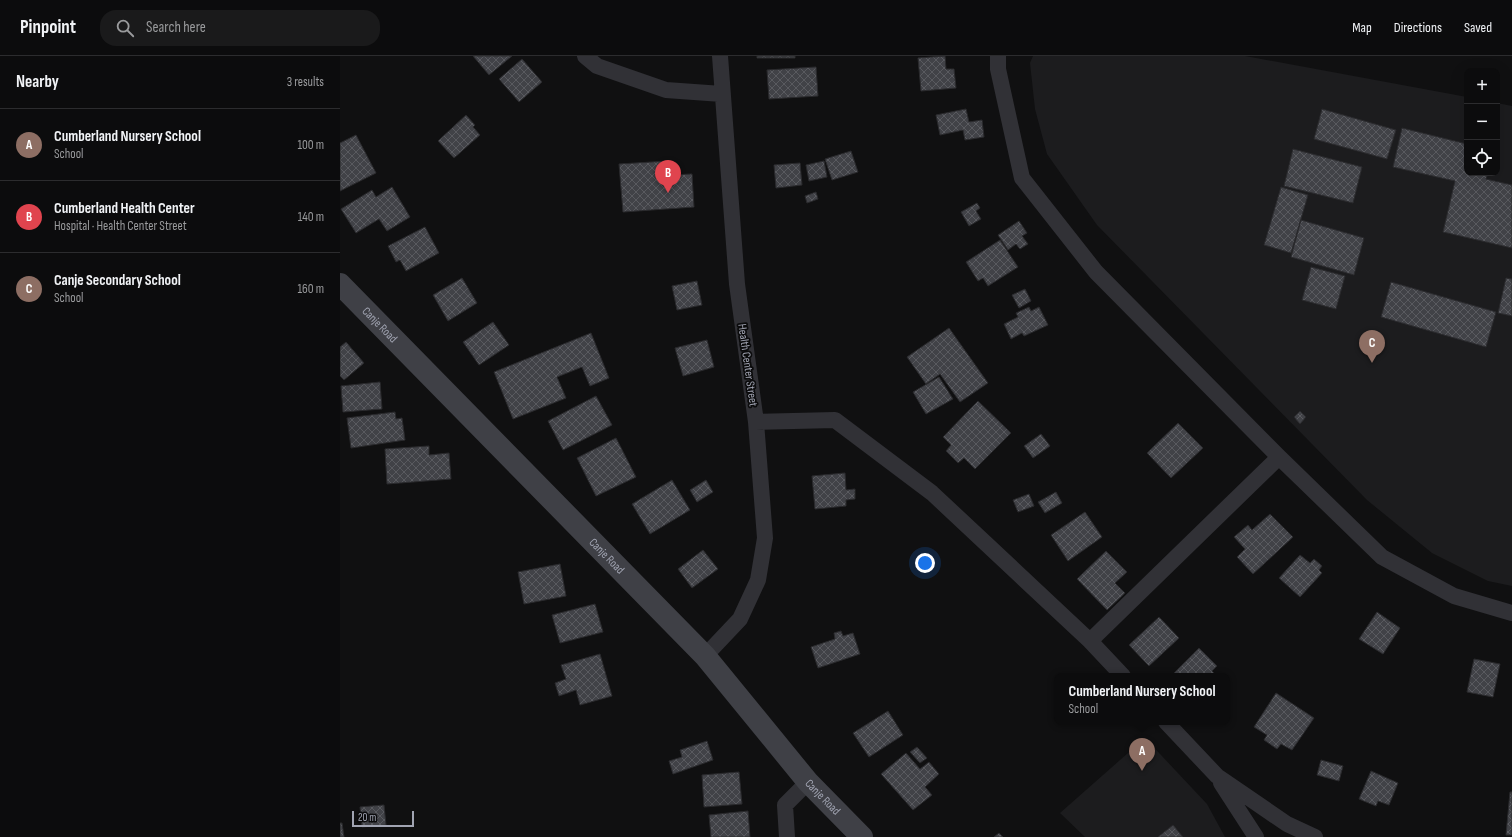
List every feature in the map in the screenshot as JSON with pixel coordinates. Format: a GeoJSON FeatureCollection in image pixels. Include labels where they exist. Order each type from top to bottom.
{"type":"FeatureCollection","features":[{"type":"Feature","properties":{"kind":"street"},"geometry":{"type":"LineString","coordinates":[[585,56],[597,66],[666,90],[722,94]]}},
{"type":"Feature","properties":{"kind":"street","name":"Health Center Street"},"geometry":{"type":"LineString","coordinates":[[705,656],[740,619],[758,580],[765,538],[756,422],[737,284],[720,56]]}},
{"type":"Feature","properties":{"kind":"street"},"geometry":{"type":"LineString","coordinates":[[998,56],[998,69],[1022,178],[1096,272],[1279,457],[1382,557],[1454,596],[1512,613]]}},
{"type":"Feature","properties":{"kind":"street","name":"Canje Road"},"geometry":{"type":"LineString","coordinates":[[340,284],[705,656],[808,782],[862,837]]}},
{"type":"Feature","properties":{"kind":"street"},"geometry":{"type":"LineString","coordinates":[[756,422],[835,420],[932,493],[1090,641],[1119,673]]}},
{"type":"Feature","properties":{"kind":"street"},"geometry":{"type":"LineString","coordinates":[[1090,641],[1279,457]]}},
{"type":"Feature","properties":{"kind":"street"},"geometry":{"type":"LineString","coordinates":[[1169,725],[1217,776],[1256,837]]}},
{"type":"Feature","properties":{"kind":"street"},"geometry":{"type":"LineString","coordinates":[[1217,776],[1287,824],[1314,837]]}},
{"type":"Feature","properties":{"kind":"street"},"geometry":{"type":"LineString","coordinates":[[787,837],[785,805],[808,782]]}},
{"type":"Feature","properties":{"kind":"shaded area"},"geometry":{"type":"Polygon","coordinates":[[[1033,56],[1245,56],[1464,96],[1464,176],[1500,176],[1500,104],[1512,106],[1512,586],[1488,581],[1432,553],[1367,500],[1097,225],[1047,154],[1035,109],[1030,63],[1033,56]]]}},
{"type":"Feature","properties":{"kind":"shaded area"},"geometry":{"type":"Polygon","coordinates":[[[1145,738],[1207,804],[1225,837],[1085,837],[1060,813],[1145,738]]]}},
{"type":"Feature","properties":{"kind":"building"},"geometry":{"type":"Polygon","coordinates":[[[473,56],[512,56],[489,75],[473,56]]]}},
{"type":"Feature","properties":{"kind":"building"},"geometry":{"type":"Polygon","coordinates":[[[757,56],[795,56],[795,58],[757,58],[757,56]]]}},
{"type":"Feature","properties":{"kind":"building"},"geometry":{"type":"Polygon","coordinates":[[[945,56],[946,69],[954,69],[956,88],[921,91],[918,58],[945,56]]]}},
{"type":"Feature","properties":{"kind":"building"},"geometry":{"type":"Polygon","coordinates":[[[522,59],[542,82],[519,102],[499,79],[522,59]]]}},
{"type":"Feature","properties":{"kind":"building"},"geometry":{"type":"Polygon","coordinates":[[[816,67],[818,96],[769,99],[767,70],[816,67]]]}},
{"type":"Feature","properties":{"kind":"building"},"geometry":{"type":"Polygon","coordinates":[[[966,109],[969,122],[982,120],[984,137],[965,140],[963,130],[940,135],[936,115],[966,109]]]}},
{"type":"Feature","properties":{"kind":"building"},"geometry":{"type":"Polygon","coordinates":[[[1322,109],[1396,130],[1387,159],[1314,139],[1322,109]]]}},
{"type":"Feature","properties":{"kind":"building"},"geometry":{"type":"Polygon","coordinates":[[[466,115],[475,125],[473,127],[480,135],[454,158],[438,141],[466,115]]]}},
{"type":"Feature","properties":{"kind":"building"},"geometry":{"type":"Polygon","coordinates":[[[1402,128],[1464,143],[1464,176],[1487,176],[1486,179],[1512,185],[1512,248],[1443,232],[1455,181],[1393,167],[1402,128]]]}},
{"type":"Feature","properties":{"kind":"building"},"geometry":{"type":"Polygon","coordinates":[[[356,135],[376,173],[340,191],[340,143],[356,135]]]}},
{"type":"Feature","properties":{"kind":"building"},"geometry":{"type":"Polygon","coordinates":[[[1293,149],[1362,167],[1353,203],[1284,186],[1293,149]]]}},
{"type":"Feature","properties":{"kind":"building"},"geometry":{"type":"Polygon","coordinates":[[[851,151],[858,172],[832,180],[825,159],[851,151]]]}},
{"type":"Feature","properties":{"kind":"building"},"geometry":{"type":"Polygon","coordinates":[[[669,161],[670,175],[692,174],[694,207],[623,212],[619,164],[669,161]]]}},
{"type":"Feature","properties":{"kind":"building"},"geometry":{"type":"Polygon","coordinates":[[[824,161],[827,177],[809,181],[806,165],[824,161]]]}},
{"type":"Feature","properties":{"kind":"building"},"geometry":{"type":"Polygon","coordinates":[[[800,163],[802,185],[776,188],[774,165],[800,163]]]}},
{"type":"Feature","properties":{"kind":"building"},"geometry":{"type":"Polygon","coordinates":[[[392,187],[410,217],[387,231],[379,219],[356,233],[341,209],[372,190],[376,197],[392,187]]]}},
{"type":"Feature","properties":{"kind":"building"},"geometry":{"type":"Polygon","coordinates":[[[1281,187],[1308,195],[1291,253],[1264,245],[1281,187]]]}},
{"type":"Feature","properties":{"kind":"building"},"geometry":{"type":"Polygon","coordinates":[[[816,192],[818,199],[807,203],[805,196],[816,192]]]}},
{"type":"Feature","properties":{"kind":"building"},"geometry":{"type":"Polygon","coordinates":[[[977,203],[980,208],[976,211],[981,219],[969,226],[961,212],[977,203]]]}},
{"type":"Feature","properties":{"kind":"building"},"geometry":{"type":"Polygon","coordinates":[[[1301,220],[1364,238],[1354,275],[1291,257],[1301,220]]]}},
{"type":"Feature","properties":{"kind":"building"},"geometry":{"type":"Polygon","coordinates":[[[1019,221],[1027,233],[1022,236],[1028,244],[1020,249],[1016,244],[1008,250],[998,235],[1019,221]]]}},
{"type":"Feature","properties":{"kind":"building"},"geometry":{"type":"Polygon","coordinates":[[[425,227],[439,253],[406,271],[400,260],[396,262],[388,246],[425,227]]]}},
{"type":"Feature","properties":{"kind":"building"},"geometry":{"type":"Polygon","coordinates":[[[1000,240],[1018,267],[988,286],[983,278],[978,281],[966,262],[1000,240]]]}},
{"type":"Feature","properties":{"kind":"building"},"geometry":{"type":"Polygon","coordinates":[[[1311,267],[1345,276],[1336,309],[1302,300],[1311,267]]]}},
{"type":"Feature","properties":{"kind":"building"},"geometry":{"type":"Polygon","coordinates":[[[462,278],[477,303],[448,321],[433,295],[462,278]]]}},
{"type":"Feature","properties":{"kind":"building"},"geometry":{"type":"Polygon","coordinates":[[[1506,278],[1512,279],[1512,316],[1498,313],[1506,278]]]}},
{"type":"Feature","properties":{"kind":"building"},"geometry":{"type":"Polygon","coordinates":[[[697,281],[702,305],[677,310],[672,286],[697,281]]]}},
{"type":"Feature","properties":{"kind":"building"},"geometry":{"type":"Polygon","coordinates":[[[1391,282],[1496,312],[1486,347],[1381,317],[1391,282]]]}},
{"type":"Feature","properties":{"kind":"building"},"geometry":{"type":"Polygon","coordinates":[[[1025,289],[1031,301],[1019,308],[1012,295],[1025,289]]]}},
{"type":"Feature","properties":{"kind":"building"},"geometry":{"type":"Polygon","coordinates":[[[1029,307],[1031,311],[1039,307],[1048,325],[1024,336],[1022,333],[1011,339],[1004,324],[1018,317],[1016,313],[1029,307]]]}},
{"type":"Feature","properties":{"kind":"building"},"geometry":{"type":"Polygon","coordinates":[[[493,322],[509,345],[479,365],[463,342],[493,322]]]}},
{"type":"Feature","properties":{"kind":"building"},"geometry":{"type":"Polygon","coordinates":[[[949,328],[988,383],[960,402],[940,374],[926,384],[907,357],[949,328]]]}},
{"type":"Feature","properties":{"kind":"building"},"geometry":{"type":"Polygon","coordinates":[[[591,333],[609,378],[590,386],[582,367],[557,377],[566,398],[513,419],[494,372],[591,333]]]}},
{"type":"Feature","properties":{"kind":"building"},"geometry":{"type":"Polygon","coordinates":[[[707,340],[714,367],[683,376],[675,348],[707,340]]]}},
{"type":"Feature","properties":{"kind":"building"},"geometry":{"type":"Polygon","coordinates":[[[346,342],[364,363],[344,380],[340,376],[340,347],[346,342]]]}},
{"type":"Feature","properties":{"kind":"building"},"geometry":{"type":"Polygon","coordinates":[[[939,377],[953,399],[926,414],[913,392],[939,377]]]}},
{"type":"Feature","properties":{"kind":"building"},"geometry":{"type":"Polygon","coordinates":[[[380,382],[382,409],[343,412],[341,386],[380,382]]]}},
{"type":"Feature","properties":{"kind":"building"},"geometry":{"type":"Polygon","coordinates":[[[596,396],[612,425],[563,450],[548,421],[596,396]]]}},
{"type":"Feature","properties":{"kind":"building"},"geometry":{"type":"Polygon","coordinates":[[[978,401],[1011,433],[975,469],[964,458],[958,463],[946,451],[951,445],[943,437],[978,401]]]}},
{"type":"Feature","properties":{"kind":"building"},"geometry":{"type":"Polygon","coordinates":[[[1300,411],[1306,417],[1300,424],[1294,417],[1300,411]]]}},
{"type":"Feature","properties":{"kind":"building"},"geometry":{"type":"Polygon","coordinates":[[[395,412],[396,419],[402,418],[405,440],[351,448],[347,418],[395,412]]]}},
{"type":"Feature","properties":{"kind":"building"},"geometry":{"type":"Polygon","coordinates":[[[1178,423],[1203,448],[1171,478],[1147,453],[1178,423]]]}},
{"type":"Feature","properties":{"kind":"building"},"geometry":{"type":"Polygon","coordinates":[[[1041,434],[1050,446],[1033,458],[1024,446],[1041,434]]]}},
{"type":"Feature","properties":{"kind":"building"},"geometry":{"type":"Polygon","coordinates":[[[616,438],[636,477],[596,496],[577,458],[616,438]]]}},
{"type":"Feature","properties":{"kind":"building"},"geometry":{"type":"Polygon","coordinates":[[[429,446],[429,455],[449,453],[451,479],[387,484],[385,449],[429,446]]]}},
{"type":"Feature","properties":{"kind":"building"},"geometry":{"type":"Polygon","coordinates":[[[845,473],[846,490],[855,489],[855,499],[846,500],[846,506],[815,509],[812,476],[845,473]]]}},
{"type":"Feature","properties":{"kind":"building"},"geometry":{"type":"Polygon","coordinates":[[[672,480],[690,510],[650,534],[632,504],[672,480]]]}},
{"type":"Feature","properties":{"kind":"building"},"geometry":{"type":"Polygon","coordinates":[[[706,480],[713,492],[697,502],[690,490],[706,480]]]}},
{"type":"Feature","properties":{"kind":"building"},"geometry":{"type":"Polygon","coordinates":[[[1056,492],[1062,503],[1045,513],[1038,502],[1056,492]]]}},
{"type":"Feature","properties":{"kind":"building"},"geometry":{"type":"Polygon","coordinates":[[[1029,494],[1034,506],[1018,512],[1013,500],[1029,494]]]}},
{"type":"Feature","properties":{"kind":"building"},"geometry":{"type":"Polygon","coordinates":[[[1085,512],[1102,537],[1068,561],[1051,535],[1085,512]]]}},
{"type":"Feature","properties":{"kind":"building"},"geometry":{"type":"Polygon","coordinates":[[[1270,514],[1293,537],[1253,574],[1237,557],[1245,549],[1234,537],[1248,525],[1252,530],[1270,514]]]}},
{"type":"Feature","properties":{"kind":"building"},"geometry":{"type":"Polygon","coordinates":[[[703,550],[718,569],[692,588],[678,569],[703,550]]]}},
{"type":"Feature","properties":{"kind":"building"},"geometry":{"type":"Polygon","coordinates":[[[1106,551],[1127,572],[1115,583],[1125,593],[1107,610],[1077,579],[1106,551]]]}},
{"type":"Feature","properties":{"kind":"building"},"geometry":{"type":"Polygon","coordinates":[[[1300,555],[1310,563],[1314,559],[1322,566],[1319,570],[1322,573],[1300,597],[1279,578],[1300,555]]]}},
{"type":"Feature","properties":{"kind":"building"},"geometry":{"type":"Polygon","coordinates":[[[560,564],[566,596],[524,604],[518,572],[560,564]]]}},
{"type":"Feature","properties":{"kind":"building"},"geometry":{"type":"Polygon","coordinates":[[[595,604],[603,632],[560,643],[552,615],[595,604]]]}},
{"type":"Feature","properties":{"kind":"building"},"geometry":{"type":"Polygon","coordinates":[[[1377,612],[1400,628],[1383,654],[1359,639],[1377,612]]]}},
{"type":"Feature","properties":{"kind":"building"},"geometry":{"type":"Polygon","coordinates":[[[1159,617],[1179,638],[1149,666],[1129,645],[1159,617]]]}},
{"type":"Feature","properties":{"kind":"building"},"geometry":{"type":"Polygon","coordinates":[[[841,631],[843,636],[853,633],[860,654],[818,668],[811,647],[835,639],[834,633],[841,631]]]}},
{"type":"Feature","properties":{"kind":"building"},"geometry":{"type":"Polygon","coordinates":[[[1199,648],[1217,666],[1212,671],[1214,673],[1174,673],[1199,648]]]}},
{"type":"Feature","properties":{"kind":"building"},"geometry":{"type":"Polygon","coordinates":[[[600,654],[612,696],[580,705],[576,690],[559,696],[555,683],[566,679],[561,665],[600,654]]]}},
{"type":"Feature","properties":{"kind":"building"},"geometry":{"type":"Polygon","coordinates":[[[1474,659],[1500,664],[1493,697],[1467,692],[1474,659]]]}},
{"type":"Feature","properties":{"kind":"building"},"geometry":{"type":"Polygon","coordinates":[[[1276,693],[1314,718],[1292,750],[1281,744],[1277,749],[1264,740],[1267,735],[1254,727],[1276,693]]]}},
{"type":"Feature","properties":{"kind":"building"},"geometry":{"type":"Polygon","coordinates":[[[888,711],[903,735],[869,757],[853,733],[888,711]]]}},
{"type":"Feature","properties":{"kind":"building"},"geometry":{"type":"Polygon","coordinates":[[[707,741],[713,760],[673,774],[669,761],[682,757],[680,750],[707,741]]]}},
{"type":"Feature","properties":{"kind":"building"},"geometry":{"type":"Polygon","coordinates":[[[917,747],[927,758],[920,763],[910,752],[917,747]]]}},
{"type":"Feature","properties":{"kind":"building"},"geometry":{"type":"Polygon","coordinates":[[[906,753],[920,769],[929,762],[939,774],[925,787],[932,795],[913,810],[881,774],[906,753]]]}},
{"type":"Feature","properties":{"kind":"building"},"geometry":{"type":"Polygon","coordinates":[[[1321,760],[1343,766],[1339,781],[1317,775],[1321,760]]]}},
{"type":"Feature","properties":{"kind":"building"},"geometry":{"type":"Polygon","coordinates":[[[1371,771],[1398,783],[1389,805],[1378,801],[1376,806],[1359,799],[1371,771]]]}},
{"type":"Feature","properties":{"kind":"building"},"geometry":{"type":"Polygon","coordinates":[[[739,772],[742,804],[704,807],[702,775],[739,772]]]}},
{"type":"Feature","properties":{"kind":"building"},"geometry":{"type":"Polygon","coordinates":[[[1510,792],[1512,792],[1512,835],[1506,835],[1510,792]]]}},
{"type":"Feature","properties":{"kind":"building"},"geometry":{"type":"Polygon","coordinates":[[[384,805],[386,825],[362,827],[360,807],[384,805]]]}},
{"type":"Feature","properties":{"kind":"building"},"geometry":{"type":"Polygon","coordinates":[[[748,811],[750,837],[711,837],[709,815],[748,811]]]}},
{"type":"Feature","properties":{"kind":"building"},"geometry":{"type":"Polygon","coordinates":[[[340,823],[342,823],[344,837],[340,837],[340,823]]]}},
{"type":"Feature","properties":{"kind":"building"},"geometry":{"type":"Polygon","coordinates":[[[1173,825],[1183,837],[1158,837],[1173,825]]]}},
{"type":"Feature","properties":{"kind":"building"},"geometry":{"type":"Polygon","coordinates":[[[999,833],[1003,837],[994,837],[999,833]]]}},
{"type":"Feature","properties":{"kind":"place","name":"Cumberland Health Center"},"geometry":{"type":"Point","coordinates":[668,193]}},
{"type":"Feature","properties":{"kind":"place","name":"Canje Secondary School"},"geometry":{"type":"Point","coordinates":[1372,363]}},
{"type":"Feature","properties":{"kind":"place","name":"Cumberland Nursery School"},"geometry":{"type":"Point","coordinates":[1142,771]}}]}
